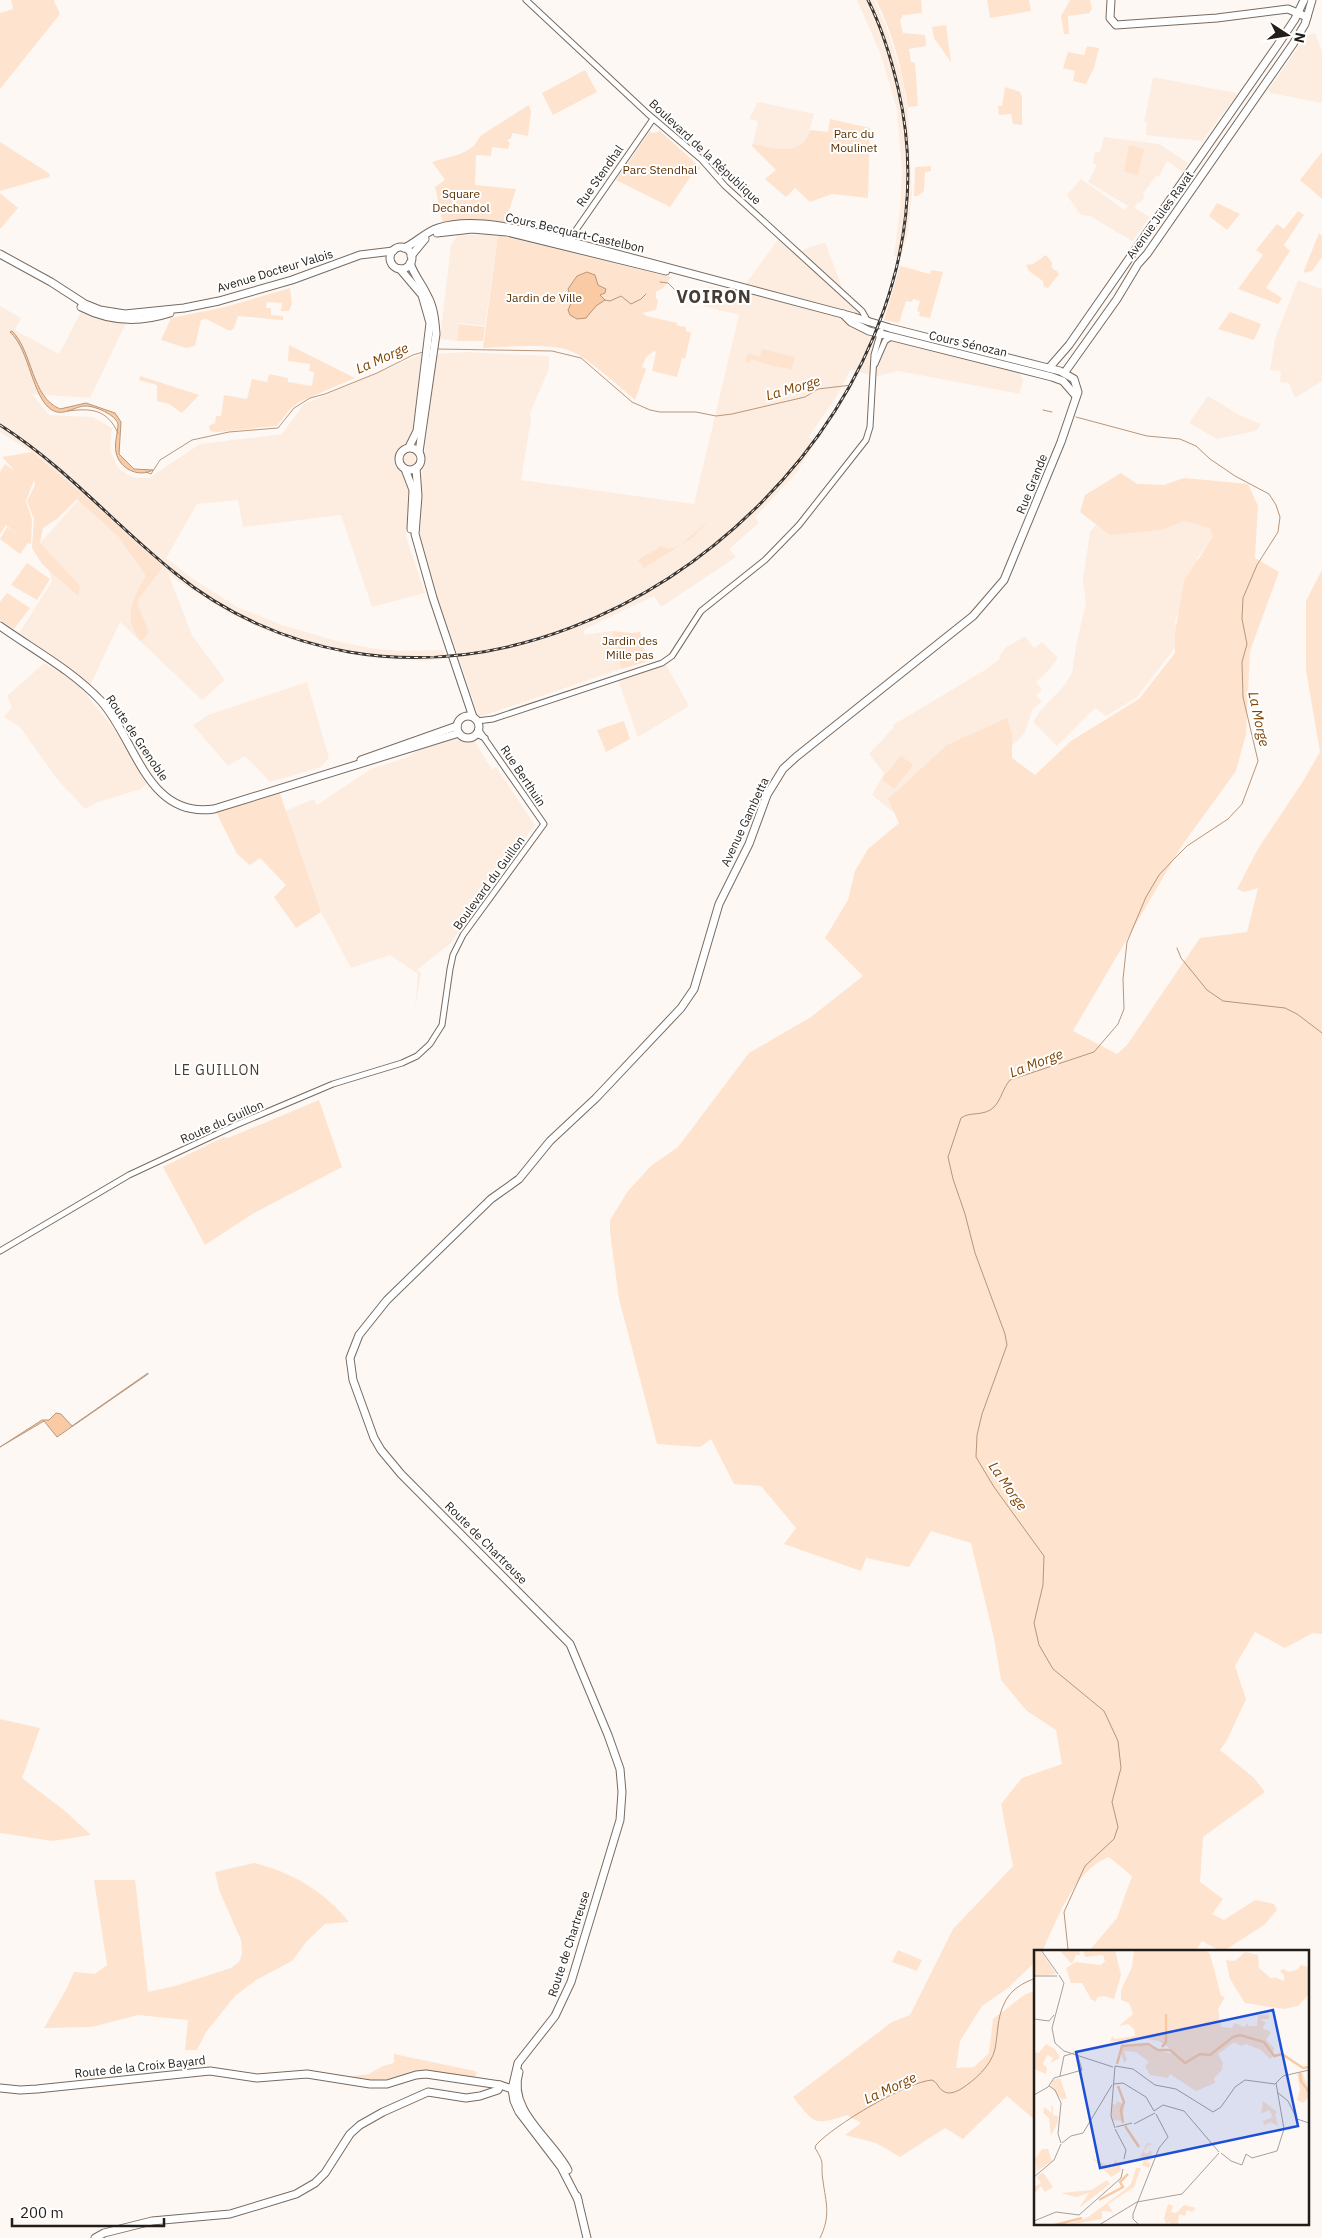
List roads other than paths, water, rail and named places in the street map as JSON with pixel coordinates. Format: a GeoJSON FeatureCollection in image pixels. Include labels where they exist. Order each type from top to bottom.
{"type":"FeatureCollection","features":[{"type":"Feature","properties":{"kind":"main road"},"geometry":{"type":"LineString","coordinates":[[1111,0],[1110,18],[1113,24],[1157,23],[1288,9],[1302,0]]}},
{"type":"Feature","properties":{"kind":"main road","name":"Avenue Jules Ravat"},"geometry":{"type":"LineString","coordinates":[[1069,346],[1298,13],[1302,0]]}},
{"type":"Feature","properties":{"kind":"main road","name":"Avenue Jules Ravat"},"geometry":{"type":"LineString","coordinates":[[1062,372],[1300,34],[1312,0]]}},
{"type":"Feature","properties":{"kind":"main road"},"geometry":{"type":"LineString","coordinates":[[1288,9],[1307,16]]}},
{"type":"Feature","properties":{"kind":"main road"},"geometry":{"type":"LineString","coordinates":[[1210,141],[1221,148]]}},
{"type":"Feature","properties":{"kind":"main road","name":"Cours Becquart-Castelbon"},"geometry":{"type":"LineString","coordinates":[[404,248],[437,228],[461,225],[508,227],[673,273],[684,273],[844,314],[882,326]]}},
{"type":"Feature","properties":{"kind":"main road","name":"Cours Becquart-Castelbon"},"geometry":{"type":"LineString","coordinates":[[411,259],[418,246],[428,236],[444,231],[503,231],[567,243]]}},
{"type":"Feature","properties":{"kind":"main road"},"geometry":{"type":"LineString","coordinates":[[391,262],[390,256],[393,251],[404,248],[411,259],[435,318],[436,343],[430,352],[417,431],[409,447],[402,451],[399,456],[401,466],[405,469],[413,490],[410,525],[413,544],[423,577],[429,586]]}},
{"type":"Feature","properties":{"kind":"main road","name":"Avenue Docteur Valois"},"geometry":{"type":"LineString","coordinates":[[0,254],[41,277],[52,288],[83,308],[98,315],[124,321],[155,317],[184,308],[255,292],[360,255],[393,251]]}},
{"type":"Feature","properties":{"kind":"main road"},"geometry":{"type":"LineString","coordinates":[[372,253],[391,262],[400,269],[422,295],[427,307],[430,323],[430,352],[419,452],[421,461],[416,468],[418,496],[415,534],[429,586],[476,726]]}},
{"type":"Feature","properties":{"kind":"main road"},"geometry":{"type":"LineString","coordinates":[[400,269],[404,268],[411,259]]}},
{"type":"Feature","properties":{"kind":"main road"},"geometry":{"type":"LineString","coordinates":[[1118,273],[1118,282],[1125,283]]}},
{"type":"Feature","properties":{"kind":"main road"},"geometry":{"type":"LineString","coordinates":[[844,314],[852,322],[880,334]]}},
{"type":"Feature","properties":{"kind":"main road","name":"Cours Sénozan"},"geometry":{"type":"LineString","coordinates":[[882,326],[1062,372]]}},
{"type":"Feature","properties":{"kind":"main road","name":"Cours Sénozan"},"geometry":{"type":"LineString","coordinates":[[880,334],[947,352],[1052,376],[1062,372]]}},
{"type":"Feature","properties":{"kind":"main road"},"geometry":{"type":"LineString","coordinates":[[1049,368],[1069,346]]}},
{"type":"Feature","properties":{"kind":"main road"},"geometry":{"type":"LineString","coordinates":[[1062,372],[1069,346]]}},
{"type":"Feature","properties":{"kind":"main road"},"geometry":{"type":"LineString","coordinates":[[947,352],[962,350],[975,354],[982,351]]}},
{"type":"Feature","properties":{"kind":"main road","name":"Rue Grande"},"geometry":{"type":"LineString","coordinates":[[1014,561],[1076,396],[1077,387],[1074,379],[1062,372]]}},
{"type":"Feature","properties":{"kind":"main road"},"geometry":{"type":"LineString","coordinates":[[409,447],[419,452]]}},
{"type":"Feature","properties":{"kind":"main road"},"geometry":{"type":"LineString","coordinates":[[405,469],[416,468]]}},
{"type":"Feature","properties":{"kind":"main road","name":"Avenue Gambetta"},"geometry":{"type":"LineString","coordinates":[[576,1116],[601,1093],[666,1025],[688,998],[697,978],[719,904],[749,844],[767,796],[783,769],[973,616],[1004,580],[1014,561]]}},
{"type":"Feature","properties":{"kind":"main road","name":"Route de Grenoble"},"geometry":{"type":"LineString","coordinates":[[0,626],[82,684],[101,702],[154,786],[174,803],[193,810],[204,810],[338,771],[458,729]]}},
{"type":"Feature","properties":{"kind":"main road"},"geometry":{"type":"LineString","coordinates":[[467,702],[464,717],[461,719],[458,729],[468,738],[476,726]]}},
{"type":"Feature","properties":{"kind":"main road"},"geometry":{"type":"LineString","coordinates":[[464,717],[476,726]]}},
{"type":"Feature","properties":{"kind":"main road","name":"Route de Chartreuse"},"geometry":{"type":"LineString","coordinates":[[514,2092],[518,2063],[555,2016],[571,1982],[620,1820],[622,1792],[620,1769],[570,1644],[390,1463],[381,1450],[368,1423],[353,1380],[350,1358],[359,1335],[386,1300],[491,1199],[519,1179],[550,1141],[576,1116]]}},
{"type":"Feature","properties":{"kind":"main road","name":"Route de la Croix Bayard"},"geometry":{"type":"LineString","coordinates":[[0,2088],[37,2089],[210,2071],[257,2078],[307,2074],[370,2084],[387,2084],[421,2074],[489,2083],[514,2092]]}},
{"type":"Feature","properties":{"kind":"main road"},"geometry":{"type":"LineString","coordinates":[[95,2238],[104,2233],[152,2221],[230,2214],[296,2194],[315,2183],[325,2172],[350,2134],[360,2125],[383,2112],[428,2092],[466,2098],[490,2093],[500,2087]]}},
{"type":"Feature","properties":{"kind":"main road"},"geometry":{"type":"LineString","coordinates":[[514,2092],[519,2112],[561,2167],[578,2200],[586,2238]]}},
{"type":"Feature","properties":{"kind":"street","name":"Boulevard de la République"},"geometry":{"type":"LineString","coordinates":[[526,0],[653,119],[697,156],[725,186],[862,311],[869,321]]}},
{"type":"Feature","properties":{"kind":"street","name":"Rue Stendhal"},"geometry":{"type":"LineString","coordinates":[[567,243],[653,119]]}},
{"type":"Feature","properties":{"kind":"street","name":"Cours Becquart-Castelbon"},"geometry":{"type":"LineString","coordinates":[[852,322],[864,325],[869,321]]}},
{"type":"Feature","properties":{"kind":"street"},"geometry":{"type":"LineString","coordinates":[[476,726],[666,661],[676,651],[701,611],[765,560],[800,525],[868,436],[874,354],[882,326]]}},
{"type":"Feature","properties":{"kind":"street"},"geometry":{"type":"LineString","coordinates":[[873,367],[886,341],[891,336]]}},
{"type":"Feature","properties":{"kind":"street","name":"Rue Berthuin"},"geometry":{"type":"LineString","coordinates":[[476,726],[544,824]]}},
{"type":"Feature","properties":{"kind":"street","name":"Boulevard du Guillon"},"geometry":{"type":"LineString","coordinates":[[443,1014],[453,955],[463,935],[544,824]]}},
{"type":"Feature","properties":{"kind":"street","name":"Route du Guillon"},"geometry":{"type":"LineString","coordinates":[[0,1251],[129,1175],[236,1125],[333,1084],[410,1060],[417,1056],[436,1035],[442,1025],[443,1014]]}},
{"type":"Feature","properties":{"kind":"waterway"},"geometry":{"type":"LineString","coordinates":[[660,282],[668,283],[677,292]]}},
{"type":"Feature","properties":{"kind":"waterway"},"geometry":{"type":"LineString","coordinates":[[605,300],[610,301],[621,296],[631,304],[646,294]]}},
{"type":"Feature","properties":{"kind":"waterway","name":"La Morge"},"geometry":{"type":"LineString","coordinates":[[437,349],[552,351],[581,358],[632,402],[660,412],[696,412],[716,416],[732,414],[805,397],[818,389],[852,385]]}},
{"type":"Feature","properties":{"kind":"waterway","name":"La Morge"},"geometry":{"type":"LineString","coordinates":[[146,472],[151,474],[160,460],[192,440],[229,432],[278,428],[294,408],[310,398],[377,373],[423,352]]}},
{"type":"Feature","properties":{"kind":"waterway","name":"La Morge"},"geometry":{"type":"LineString","coordinates":[[68,411],[91,410],[97,412],[109,419],[118,433]]}},
{"type":"Feature","properties":{"kind":"waterway","name":"La Morge"},"geometry":{"type":"LineString","coordinates":[[1043,410],[1052,412]]}},
{"type":"Feature","properties":{"kind":"waterway","name":"La Morge"},"geometry":{"type":"LineString","coordinates":[[1067,1950],[1064,1912],[1085,1866],[1114,1839],[1118,1827],[1112,1802],[1121,1768],[1118,1741],[1104,1711],[1053,1669],[1039,1645],[1034,1623],[1043,1585],[1044,1556],[994,1487],[976,1457],[977,1435],[982,1414],[1007,1345],[1005,1334],[975,1253],[948,1157],[961,1118],[986,1112],[994,1107],[1010,1080],[1094,1052],[1118,1024],[1124,1009],[1123,979],[1127,942],[1146,897],[1159,875],[1187,846],[1228,819],[1242,804],[1258,761],[1243,697],[1242,662],[1247,644],[1242,619],[1243,598],[1257,565],[1278,532],[1280,517],[1276,505],[1269,494],[1235,476],[1210,459],[1196,446],[1180,439],[1147,436],[1076,417]]}},
{"type":"Feature","properties":{"kind":"waterway"},"geometry":{"type":"LineString","coordinates":[[1177,948],[1181,958],[1207,990],[1223,1001],[1285,1008],[1297,1014],[1322,1033]]}},
{"type":"Feature","properties":{"kind":"waterway","name":"La Morge"},"geometry":{"type":"LineString","coordinates":[[820,2238],[826,2223],[827,2210],[822,2161],[815,2148],[816,2145],[854,2116],[905,2088],[932,2080],[941,2090],[950,2093],[959,2090],[972,2081],[982,2072],[993,2055],[1000,2015],[1007,1999],[1017,1988],[1034,1979]]}},
{"type":"Feature","properties":{"kind":"railway"},"geometry":{"type":"LineString","coordinates":[[0,425],[47,459],[153,555],[194,588],[235,613],[279,633],[302,641],[349,652],[461,655],[571,628],[673,575],[762,502],[834,412],[884,310],[907,201],[898,88],[886,43],[868,0]]}},
{"type":"Feature","properties":{"kind":"district","name":"VOIRON"},"geometry":{"type":"Point","coordinates":[714,297]}},
{"type":"Feature","properties":{"kind":"district","name":"LE GUILLON"},"geometry":{"type":"Point","coordinates":[217,1070]}},
{"type":"Feature","properties":{"kind":"park label","name":"Parc du Moulinet"},"geometry":{"type":"Point","coordinates":[854,141]}},
{"type":"Feature","properties":{"kind":"park label","name":"Parc Stendhal"},"geometry":{"type":"Point","coordinates":[660,170]}},
{"type":"Feature","properties":{"kind":"park label","name":"Square Dechandol"},"geometry":{"type":"Point","coordinates":[461,201]}},
{"type":"Feature","properties":{"kind":"park label","name":"Jardin de Ville"},"geometry":{"type":"Point","coordinates":[544,298]}},
{"type":"Feature","properties":{"kind":"park label","name":"Jardin des Mille pas"},"geometry":{"type":"Point","coordinates":[630,648]}}]}
